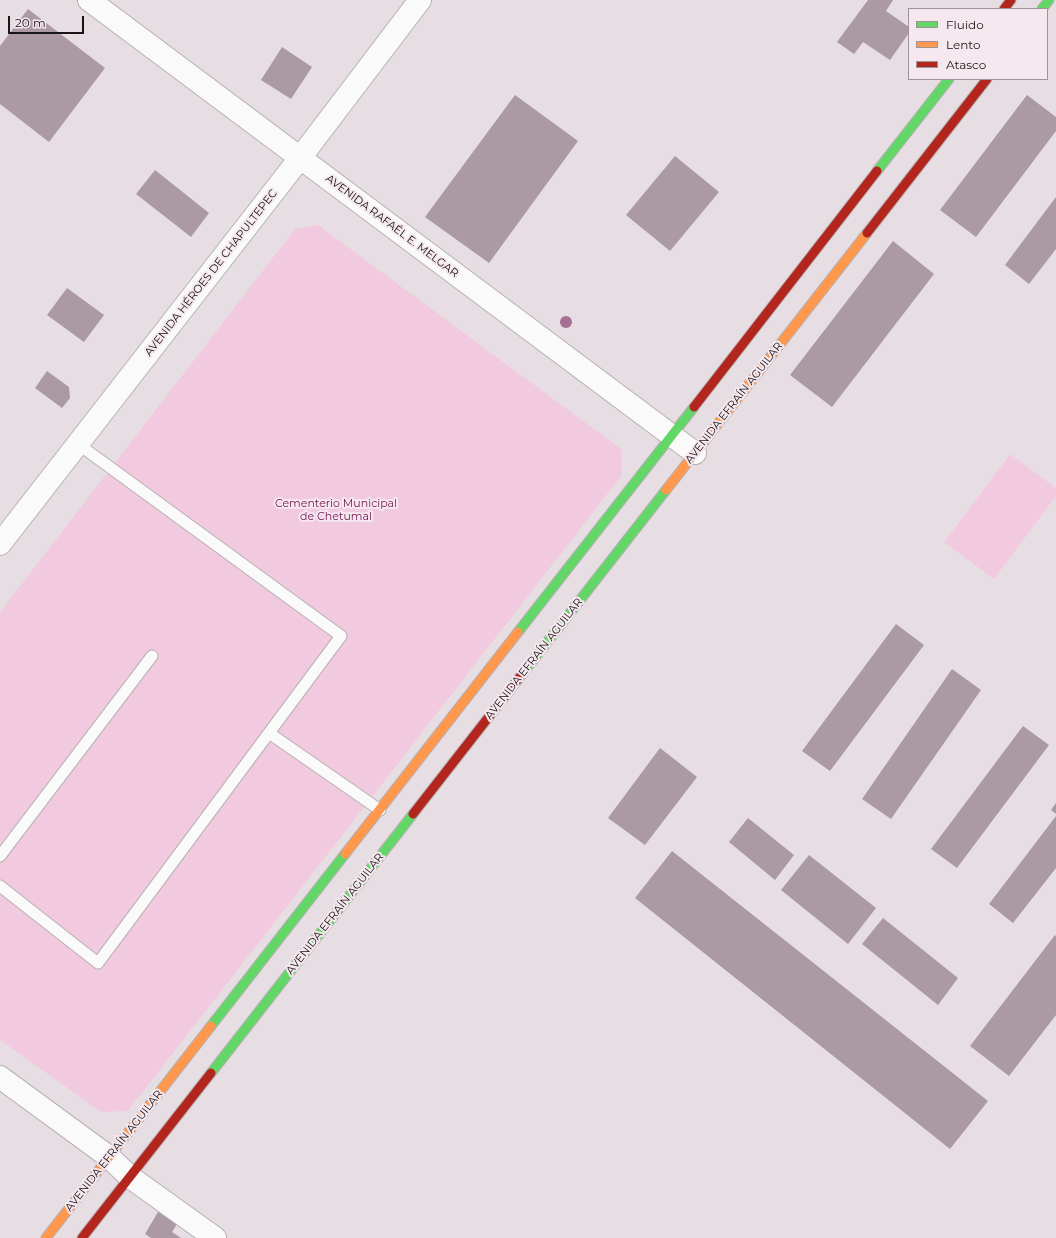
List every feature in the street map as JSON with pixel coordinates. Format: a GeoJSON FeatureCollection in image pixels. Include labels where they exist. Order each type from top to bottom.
{"type":"FeatureCollection","features":[{"type":"Feature","properties":{"kind":"main road"},"geometry":{"type":"LineString","coordinates":[[1005,8],[1011,0]]}},
{"type":"Feature","properties":{"kind":"main road"},"geometry":{"type":"LineString","coordinates":[[1043,8],[1049,0]]}},
{"type":"Feature","properties":{"kind":"main road","name":"AVENIDA EFRAÍN AGUILAR"},"geometry":{"type":"LineString","coordinates":[[46,1238],[383,812],[672,435],[948,80]]}},
{"type":"Feature","properties":{"kind":"main road","name":"AVENIDA EFRAÍN AGUILAR"},"geometry":{"type":"LineString","coordinates":[[82,1238],[400,825],[986,80]]}},
{"type":"Feature","properties":{"kind":"street","name":"AVENIDA RAFAÉL E. MELGAR"},"geometry":{"type":"LineString","coordinates":[[89,0],[695,452]]}},
{"type":"Feature","properties":{"kind":"street","name":"AVENIDA HÉROES DE CHAPULTEPEC"},"geometry":{"type":"LineString","coordinates":[[2,539],[78,444],[300,158],[420,0]]}},
{"type":"Feature","properties":{"kind":"street"},"geometry":{"type":"LineString","coordinates":[[0,1077],[109,1157],[130,1176],[215,1238]]}},
{"type":"Feature","properties":{"kind":"lane"},"geometry":{"type":"LineString","coordinates":[[0,886],[98,963],[341,636],[78,444]]}},
{"type":"Feature","properties":{"kind":"lane"},"geometry":{"type":"LineString","coordinates":[[0,856],[152,656]]}},
{"type":"Feature","properties":{"kind":"lane"},"geometry":{"type":"LineString","coordinates":[[269,733],[383,812]]}},
{"type":"Feature","properties":{"kind":"green space","name":"Cementerio Municipal de Chetumal"},"geometry":{"type":"Polygon","coordinates":[[[318,225],[621,449],[622,475],[128,1111],[101,1112],[0,1040],[0,612],[295,229],[318,225]]]}},
{"type":"Feature","properties":{"kind":"green space"},"geometry":{"type":"Polygon","coordinates":[[[1010,454],[1056,488],[1056,496],[994,579],[944,542],[1010,454]]]}},
{"type":"Feature","properties":{"kind":"building"},"geometry":{"type":"Polygon","coordinates":[[[868,0],[893,0],[886,11],[908,26],[908,34],[890,60],[863,42],[854,54],[837,42],[868,0]]]}},
{"type":"Feature","properties":{"kind":"building"},"geometry":{"type":"Polygon","coordinates":[[[28,9],[105,68],[49,142],[0,104],[0,46],[28,9]]]}},
{"type":"Feature","properties":{"kind":"building"},"geometry":{"type":"Polygon","coordinates":[[[282,47],[312,67],[291,99],[261,80],[282,47]]]}},
{"type":"Feature","properties":{"kind":"building"},"geometry":{"type":"Polygon","coordinates":[[[515,95],[578,141],[489,263],[425,217],[515,95]]]}},
{"type":"Feature","properties":{"kind":"building"},"geometry":{"type":"Polygon","coordinates":[[[1027,95],[1056,117],[1056,131],[976,237],[940,210],[1027,95]]]}},
{"type":"Feature","properties":{"kind":"building"},"geometry":{"type":"Polygon","coordinates":[[[675,156],[719,192],[670,251],[626,215],[675,156]]]}},
{"type":"Feature","properties":{"kind":"building"},"geometry":{"type":"Polygon","coordinates":[[[155,170],[209,213],[191,237],[136,194],[155,170]]]}},
{"type":"Feature","properties":{"kind":"building"},"geometry":{"type":"Polygon","coordinates":[[[1056,197],[1056,249],[1029,284],[1005,265],[1056,197]]]}},
{"type":"Feature","properties":{"kind":"building"},"geometry":{"type":"Polygon","coordinates":[[[893,241],[934,274],[832,407],[790,375],[893,241]]]}},
{"type":"Feature","properties":{"kind":"building"},"geometry":{"type":"Polygon","coordinates":[[[67,288],[104,315],[84,342],[47,315],[67,288]]]}},
{"type":"Feature","properties":{"kind":"building"},"geometry":{"type":"Polygon","coordinates":[[[47,371],[69,387],[70,398],[62,408],[35,388],[47,371]]]}},
{"type":"Feature","properties":{"kind":"building"},"geometry":{"type":"Polygon","coordinates":[[[896,624],[924,645],[830,771],[802,751],[896,624]]]}},
{"type":"Feature","properties":{"kind":"building"},"geometry":{"type":"Polygon","coordinates":[[[952,669],[981,690],[891,819],[862,799],[952,669]]]}},
{"type":"Feature","properties":{"kind":"building"},"geometry":{"type":"Polygon","coordinates":[[[1023,726],[1049,745],[957,868],[931,849],[1023,726]]]}},
{"type":"Feature","properties":{"kind":"building"},"geometry":{"type":"Polygon","coordinates":[[[660,748],[697,777],[645,845],[608,818],[660,748]]]}},
{"type":"Feature","properties":{"kind":"building"},"geometry":{"type":"Polygon","coordinates":[[[1056,803],[1056,814],[1051,810],[1056,803]]]}},
{"type":"Feature","properties":{"kind":"building"},"geometry":{"type":"Polygon","coordinates":[[[1056,816],[1056,868],[1013,923],[989,904],[1056,816]]]}},
{"type":"Feature","properties":{"kind":"building"},"geometry":{"type":"Polygon","coordinates":[[[748,818],[794,855],[775,880],[729,842],[748,818]]]}},
{"type":"Feature","properties":{"kind":"building"},"geometry":{"type":"Polygon","coordinates":[[[672,851],[988,1101],[950,1149],[635,898],[672,851]]]}},
{"type":"Feature","properties":{"kind":"building"},"geometry":{"type":"Polygon","coordinates":[[[809,855],[876,908],[848,944],[781,890],[809,855]]]}},
{"type":"Feature","properties":{"kind":"building"},"geometry":{"type":"Polygon","coordinates":[[[883,918],[958,978],[938,1005],[862,944],[883,918]]]}},
{"type":"Feature","properties":{"kind":"building"},"geometry":{"type":"Polygon","coordinates":[[[1055,935],[1056,1015],[1009,1076],[970,1046],[1055,935]]]}},
{"type":"Feature","properties":{"kind":"building"},"geometry":{"type":"Polygon","coordinates":[[[158,1212],[177,1224],[172,1232],[181,1238],[151,1238],[145,1234],[158,1212]]]}},
{"type":"Feature","properties":{"kind":"traffic: fast"},"geometry":{"type":"LineString","coordinates":[[1043,8],[1049,0]]}},
{"type":"Feature","properties":{"kind":"traffic: fast"},"geometry":{"type":"LineString","coordinates":[[877,171],[948,80]]}},
{"type":"Feature","properties":{"kind":"traffic: fast"},"geometry":{"type":"LineString","coordinates":[[518,632],[694,407]]}},
{"type":"Feature","properties":{"kind":"traffic: fast"},"geometry":{"type":"LineString","coordinates":[[523,673],[666,490]]}},
{"type":"Feature","properties":{"kind":"traffic: fast"},"geometry":{"type":"LineString","coordinates":[[211,1073],[413,814]]}},
{"type":"Feature","properties":{"kind":"traffic: fast"},"geometry":{"type":"LineString","coordinates":[[211,1026],[345,854]]}},
{"type":"Feature","properties":{"kind":"traffic: slow"},"geometry":{"type":"LineString","coordinates":[[666,490],[867,233]]}},
{"type":"Feature","properties":{"kind":"traffic: slow"},"geometry":{"type":"LineString","coordinates":[[345,854],[518,632]]}},
{"type":"Feature","properties":{"kind":"traffic: slow"},"geometry":{"type":"LineString","coordinates":[[46,1238],[211,1026]]}},
{"type":"Feature","properties":{"kind":"traffic: jam"},"geometry":{"type":"LineString","coordinates":[[1005,8],[1011,0]]}},
{"type":"Feature","properties":{"kind":"traffic: jam"},"geometry":{"type":"LineString","coordinates":[[867,233],[986,80]]}},
{"type":"Feature","properties":{"kind":"traffic: jam"},"geometry":{"type":"LineString","coordinates":[[694,407],[877,171]]}},
{"type":"Feature","properties":{"kind":"traffic: jam"},"geometry":{"type":"LineString","coordinates":[[413,814],[523,673]]}},
{"type":"Feature","properties":{"kind":"traffic: jam"},"geometry":{"type":"LineString","coordinates":[[82,1238],[211,1073]]}}]}
